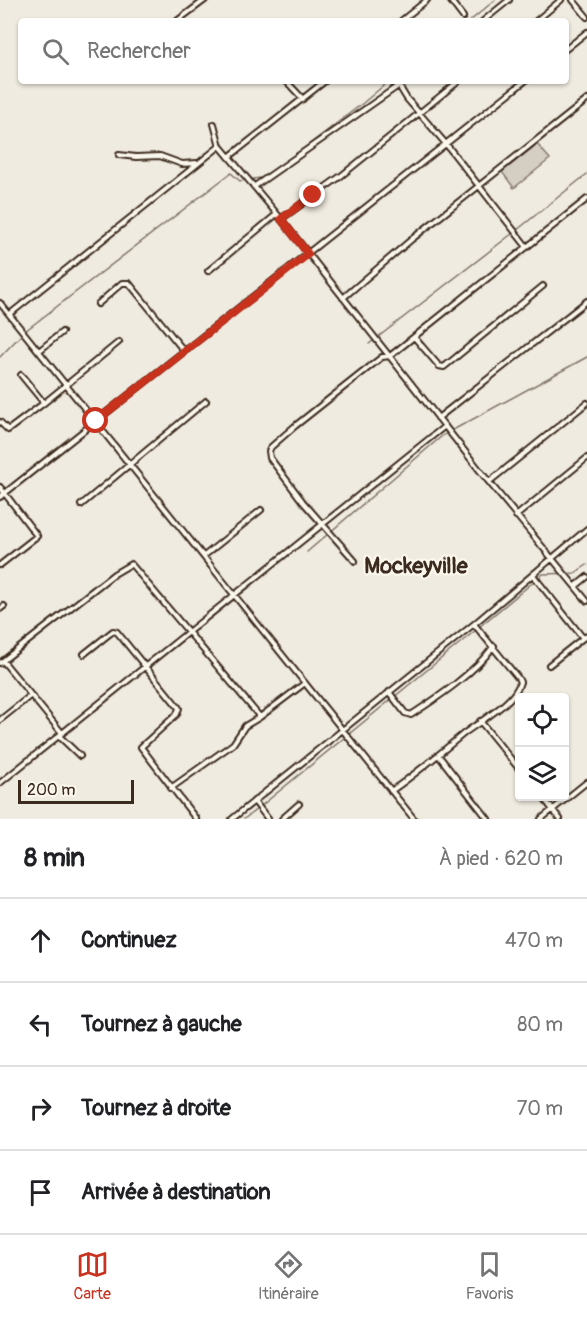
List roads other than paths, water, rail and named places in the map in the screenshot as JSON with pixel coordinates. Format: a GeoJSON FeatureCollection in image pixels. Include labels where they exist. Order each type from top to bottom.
{"type":"FeatureCollection","features":[{"type":"Feature","properties":{"kind":"street"},"geometry":{"type":"LineString","coordinates":[[181,18],[205,0]]}},
{"type":"Feature","properties":{"kind":"street"},"geometry":{"type":"LineString","coordinates":[[405,18],[427,0]]}},
{"type":"Feature","properties":{"kind":"street"},"geometry":{"type":"LineString","coordinates":[[450,0],[463,17]]}},
{"type":"Feature","properties":{"kind":"street"},"geometry":{"type":"LineString","coordinates":[[487,18],[509,0]]}},
{"type":"Feature","properties":{"kind":"street"},"geometry":{"type":"LineString","coordinates":[[540,18],[561,0]]}},
{"type":"Feature","properties":{"kind":"street"},"geometry":{"type":"LineString","coordinates":[[573,0],[587,17]]}},
{"type":"Feature","properties":{"kind":"street"},"geometry":{"type":"LineString","coordinates":[[569,47],[587,32]]}},
{"type":"Feature","properties":{"kind":"street"},"geometry":{"type":"LineString","coordinates":[[289,84],[303,99]]}},
{"type":"Feature","properties":{"kind":"street"},"geometry":{"type":"LineString","coordinates":[[229,157],[321,84]]}},
{"type":"Feature","properties":{"kind":"street"},"geometry":{"type":"LineString","coordinates":[[281,219],[341,176],[455,84]]}},
{"type":"Feature","properties":{"kind":"street"},"geometry":{"type":"LineString","coordinates":[[0,497],[521,84]]}},
{"type":"Feature","properties":{"kind":"street"},"geometry":{"type":"LineString","coordinates":[[255,186],[398,86],[527,247]]}},
{"type":"Feature","properties":{"kind":"street"},"geometry":{"type":"LineString","coordinates":[[343,298],[479,185],[587,100]]}},
{"type":"Feature","properties":{"kind":"street"},"geometry":{"type":"LineString","coordinates":[[214,124],[220,146],[277,213],[516,516],[587,601]]}},
{"type":"Feature","properties":{"kind":"street"},"geometry":{"type":"LineString","coordinates":[[10,314],[220,146]]}},
{"type":"Feature","properties":{"kind":"street"},"geometry":{"type":"LineString","coordinates":[[119,155],[160,156],[182,164],[198,163]]}},
{"type":"Feature","properties":{"kind":"street"},"geometry":{"type":"LineString","coordinates":[[355,561],[322,525],[270,458],[269,451],[294,426],[382,357],[390,356],[587,199]]}},
{"type":"Feature","properties":{"kind":"street"},"geometry":{"type":"LineString","coordinates":[[208,271],[277,213]]}},
{"type":"Feature","properties":{"kind":"street"},"geometry":{"type":"LineString","coordinates":[[98,304],[122,283],[129,283],[184,351]]}},
{"type":"Feature","properties":{"kind":"street"},"geometry":{"type":"LineString","coordinates":[[414,337],[439,366],[444,367],[543,286]]}},
{"type":"Feature","properties":{"kind":"street"},"geometry":{"type":"LineString","coordinates":[[438,418],[587,301]]}},
{"type":"Feature","properties":{"kind":"street"},"geometry":{"type":"LineString","coordinates":[[0,303],[414,819]]}},
{"type":"Feature","properties":{"kind":"street"},"geometry":{"type":"LineString","coordinates":[[39,351],[62,332]]}},
{"type":"Feature","properties":{"kind":"street"},"geometry":{"type":"LineString","coordinates":[[0,422],[8,430],[119,342]]}},
{"type":"Feature","properties":{"kind":"street"},"geometry":{"type":"LineString","coordinates":[[21,375],[44,403]]}},
{"type":"Feature","properties":{"kind":"street"},"geometry":{"type":"LineString","coordinates":[[81,505],[206,401]]}},
{"type":"Feature","properties":{"kind":"street"},"geometry":{"type":"LineString","coordinates":[[489,482],[587,404]]}},
{"type":"Feature","properties":{"kind":"street"},"geometry":{"type":"LineString","coordinates":[[0,783],[445,426]]}},
{"type":"Feature","properties":{"kind":"street"},"geometry":{"type":"LineString","coordinates":[[516,516],[587,458]]}},
{"type":"Feature","properties":{"kind":"street"},"geometry":{"type":"LineString","coordinates":[[0,487],[37,536],[0,565]]}},
{"type":"Feature","properties":{"kind":"street"},"geometry":{"type":"LineString","coordinates":[[204,556],[261,510]]}},
{"type":"Feature","properties":{"kind":"street"},"geometry":{"type":"LineString","coordinates":[[232,819],[474,624],[587,529]]}},
{"type":"Feature","properties":{"kind":"street"},"geometry":{"type":"LineString","coordinates":[[80,756],[2,662],[114,574],[131,564],[260,717]]}},
{"type":"Feature","properties":{"kind":"street"},"geometry":{"type":"LineString","coordinates":[[533,575],[585,637],[549,665]]}},
{"type":"Feature","properties":{"kind":"street"},"geometry":{"type":"LineString","coordinates":[[576,586],[587,577]]}},
{"type":"Feature","properties":{"kind":"street"},"geometry":{"type":"LineString","coordinates":[[391,790],[439,756],[500,707],[519,685],[518,678],[474,624]]}},
{"type":"Feature","properties":{"kind":"street"},"geometry":{"type":"LineString","coordinates":[[84,654],[115,631],[179,708],[177,714],[141,747],[196,819]]}},
{"type":"Feature","properties":{"kind":"street"},"geometry":{"type":"LineString","coordinates":[[389,692],[408,715],[411,715],[448,690],[494,646]]}},
{"type":"Feature","properties":{"kind":"street"},"geometry":{"type":"LineString","coordinates":[[171,788],[233,744],[245,726],[305,682]]}},
{"type":"Feature","properties":{"kind":"street"},"geometry":{"type":"LineString","coordinates":[[0,720],[30,696]]}},
{"type":"Feature","properties":{"kind":"street"},"geometry":{"type":"LineString","coordinates":[[480,721],[515,765]]}},
{"type":"Feature","properties":{"kind":"street"},"geometry":{"type":"LineString","coordinates":[[439,756],[488,819]]}},
{"type":"Feature","properties":{"kind":"street"},"geometry":{"type":"LineString","coordinates":[[541,819],[587,782]]}},
{"type":"Feature","properties":{"kind":"street"},"geometry":{"type":"LineString","coordinates":[[254,801],[268,819]]}},
{"type":"Feature","properties":{"kind":"street"},"geometry":{"type":"LineString","coordinates":[[546,801],[560,819]]}},
{"type":"Feature","properties":{"kind":"street"},"geometry":{"type":"LineString","coordinates":[[282,819],[299,804]]}},
{"type":"Feature","properties":{"kind":"waterway"},"geometry":{"type":"LineString","coordinates":[[474,18],[495,0]]}},
{"type":"Feature","properties":{"kind":"waterway"},"geometry":{"type":"LineString","coordinates":[[277,169],[385,84]]}},
{"type":"Feature","properties":{"kind":"waterway"},"geometry":{"type":"LineString","coordinates":[[25,331],[231,173],[240,181],[266,177]]}},
{"type":"Feature","properties":{"kind":"waterway"},"geometry":{"type":"LineString","coordinates":[[517,230],[587,174]]}},
{"type":"Feature","properties":{"kind":"waterway"},"geometry":{"type":"LineString","coordinates":[[369,344],[513,233]]}},
{"type":"Feature","properties":{"kind":"waterway"},"geometry":{"type":"LineString","coordinates":[[0,357],[22,334]]}},
{"type":"Feature","properties":{"kind":"waterway"},"geometry":{"type":"LineString","coordinates":[[307,552],[442,436],[587,357]]}},
{"type":"Feature","properties":{"kind":"waterway"},"geometry":{"type":"LineString","coordinates":[[479,627],[543,574],[575,573],[587,565]]}},
{"type":"Feature","properties":{"kind":"waterway"},"geometry":{"type":"LineString","coordinates":[[261,806],[476,630]]}},
{"type":"Feature","properties":{"kind":"waterway"},"geometry":{"type":"LineString","coordinates":[[244,819],[257,809]]}},
{"type":"Feature","properties":{"kind":"district","name":"Mockeyville"},"geometry":{"type":"Point","coordinates":[416,566]}}]}
